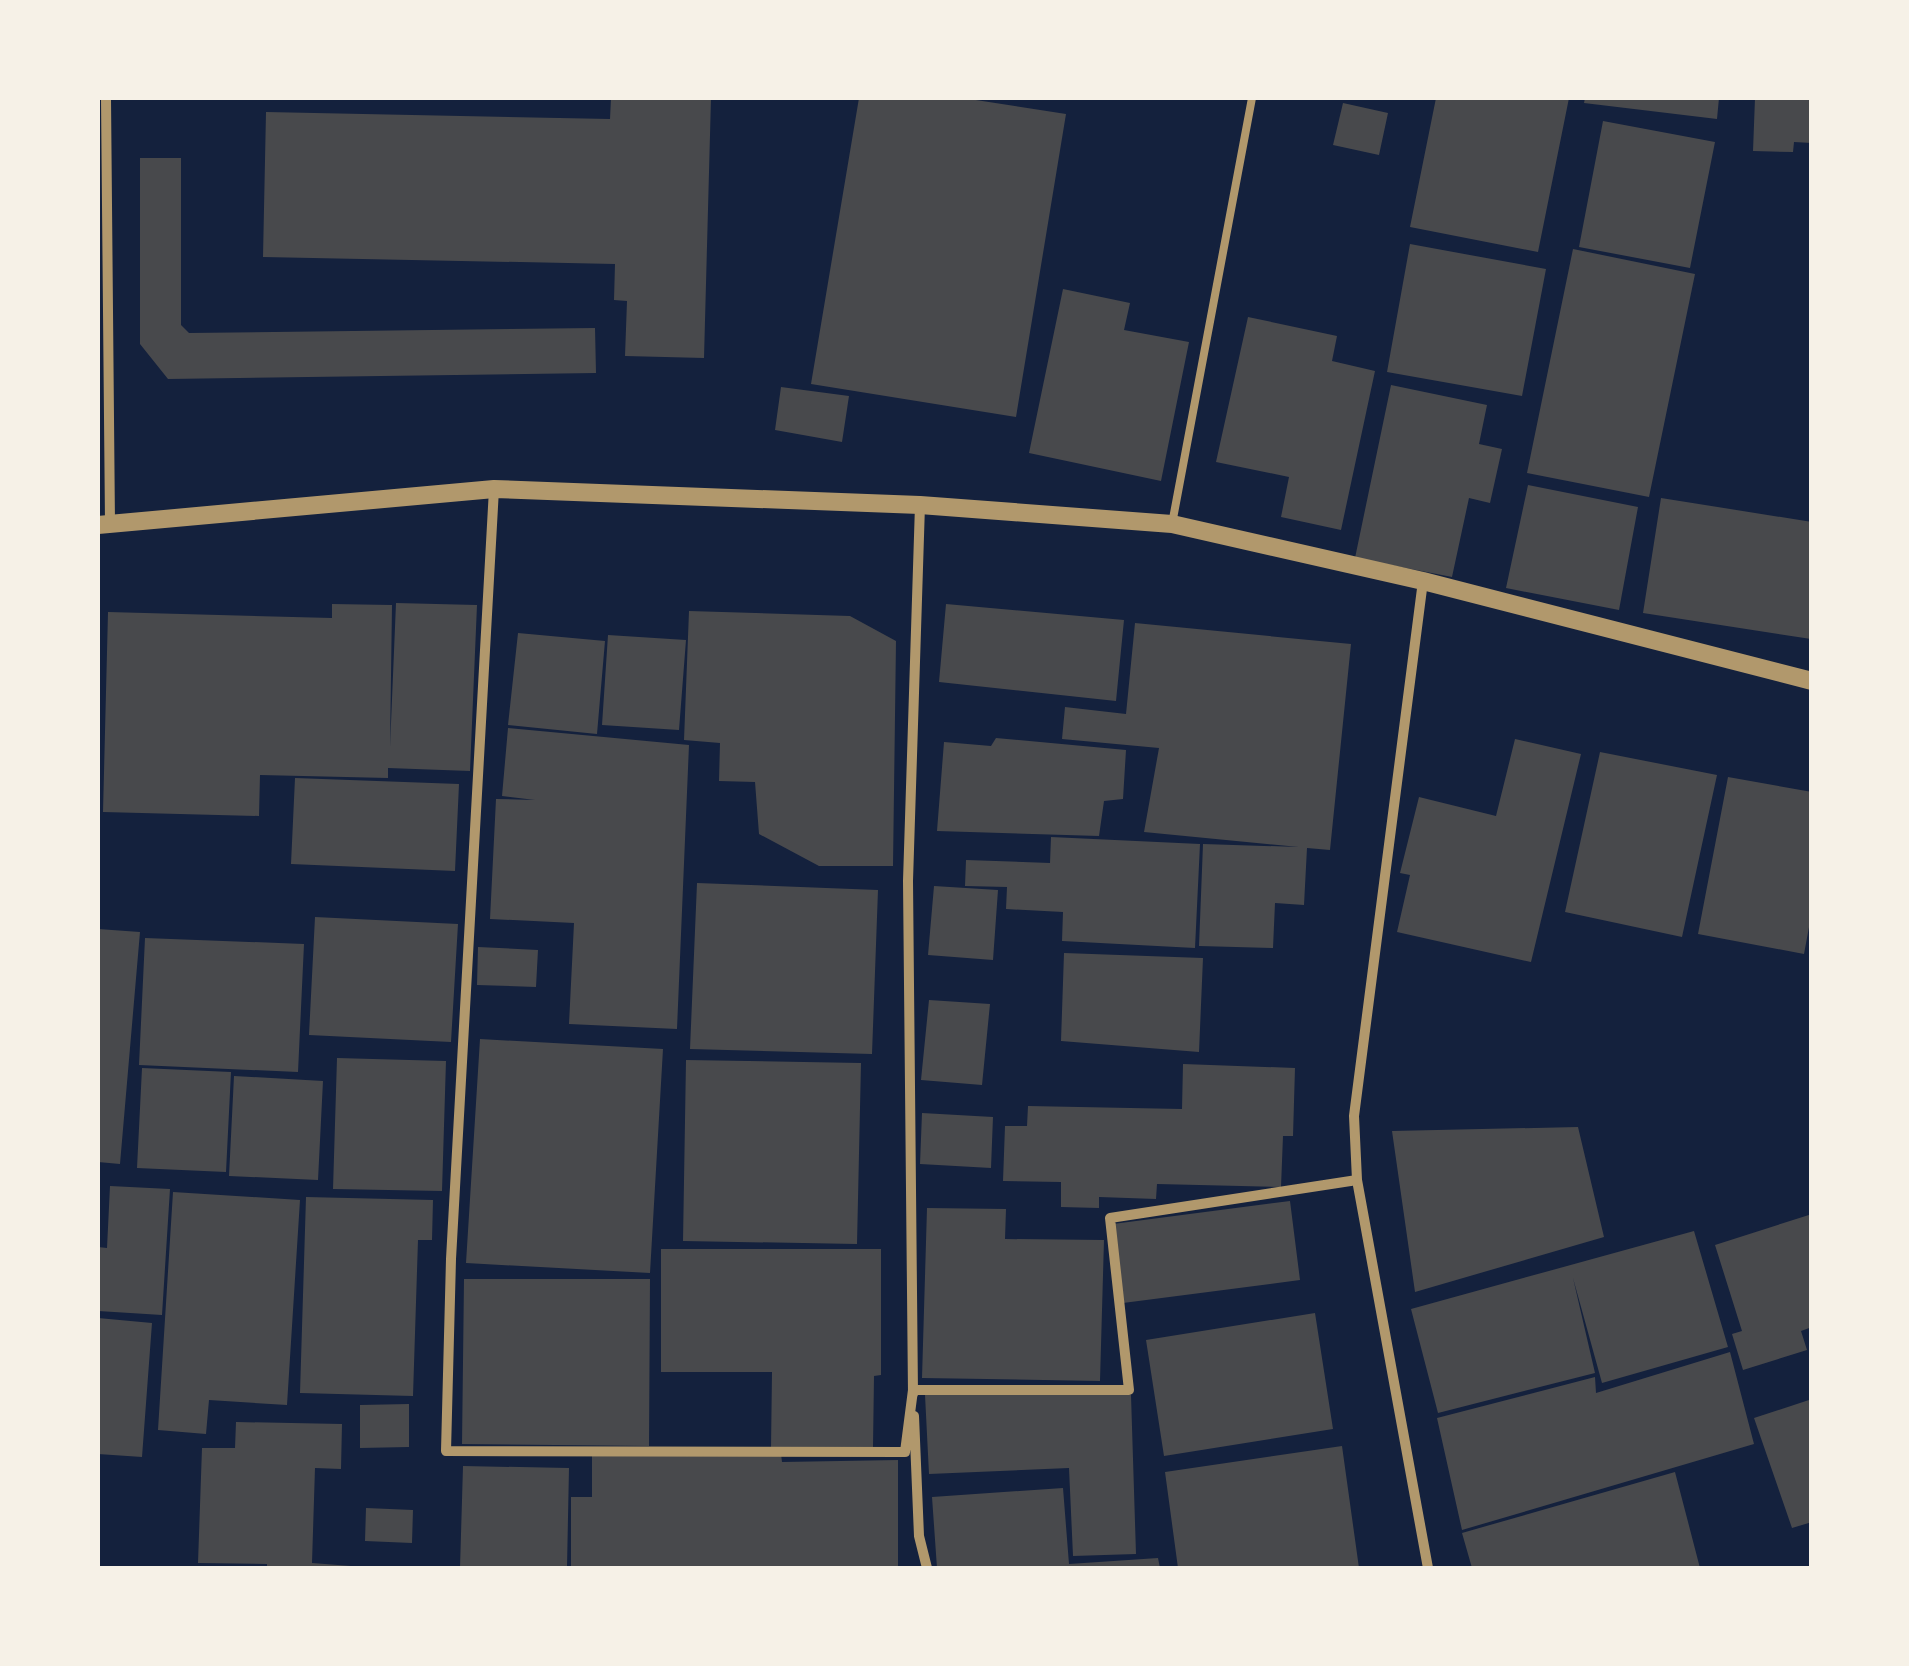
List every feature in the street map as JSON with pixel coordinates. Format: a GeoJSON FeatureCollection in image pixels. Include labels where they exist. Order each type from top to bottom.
{"type":"FeatureCollection","features":[{"type":"Feature","properties":{"kind":"street"},"geometry":{"type":"LineString","coordinates":[[106,98],[104,524],[494,490],[920,505],[1172,524],[1422,581],[1812,681]]}},
{"type":"Feature","properties":{"kind":"street"},"geometry":{"type":"LineString","coordinates":[[494,490],[451,1259],[446,1451],[904,1452],[913,1390]]}},
{"type":"Feature","properties":{"kind":"street"},"geometry":{"type":"LineString","coordinates":[[920,505],[908,882],[913,1390],[919,1536],[927,1568]]}},
{"type":"Feature","properties":{"kind":"street"},"geometry":{"type":"LineString","coordinates":[[1422,581],[1354,1116],[1357,1180],[1428,1568]]}},
{"type":"Feature","properties":{"kind":"street"},"geometry":{"type":"LineString","coordinates":[[913,1390],[1129,1390],[1110,1218],[1357,1180]]}},
{"type":"Feature","properties":{"kind":"lane"},"geometry":{"type":"LineString","coordinates":[[1172,524],[1252,98]]}},
{"type":"Feature","properties":{"kind":"building"},"geometry":{"type":"Polygon","coordinates":[[[611,98],[711,98],[704,358],[625,356],[627,301],[614,300],[615,264],[263,257],[266,112],[610,119],[611,98]]]}},
{"type":"Feature","properties":{"kind":"building"},"geometry":{"type":"Polygon","coordinates":[[[859,98],[963,98],[1066,114],[1016,417],[811,384],[859,98]]]}},
{"type":"Feature","properties":{"kind":"building"},"geometry":{"type":"Polygon","coordinates":[[[1436,98],[1569,98],[1538,252],[1410,227],[1436,98]]]}},
{"type":"Feature","properties":{"kind":"building"},"geometry":{"type":"Polygon","coordinates":[[[1585,98],[1719,98],[1717,119],[1584,103],[1585,98]]]}},
{"type":"Feature","properties":{"kind":"building"},"geometry":{"type":"Polygon","coordinates":[[[1755,98],[1812,98],[1812,143],[1794,142],[1793,152],[1753,151],[1755,98]]]}},
{"type":"Feature","properties":{"kind":"building"},"geometry":{"type":"Polygon","coordinates":[[[1343,103],[1388,113],[1379,155],[1333,145],[1343,103]]]}},
{"type":"Feature","properties":{"kind":"building"},"geometry":{"type":"Polygon","coordinates":[[[1603,121],[1715,142],[1690,268],[1579,247],[1603,121]]]}},
{"type":"Feature","properties":{"kind":"building"},"geometry":{"type":"Polygon","coordinates":[[[140,158],[181,158],[181,325],[189,333],[595,328],[596,373],[168,379],[140,344],[140,158]]]}},
{"type":"Feature","properties":{"kind":"building"},"geometry":{"type":"Polygon","coordinates":[[[1410,244],[1546,269],[1522,396],[1387,372],[1410,244]]]}},
{"type":"Feature","properties":{"kind":"building"},"geometry":{"type":"Polygon","coordinates":[[[1573,249],[1695,274],[1649,497],[1527,473],[1573,249]]]}},
{"type":"Feature","properties":{"kind":"building"},"geometry":{"type":"Polygon","coordinates":[[[1063,289],[1130,303],[1124,330],[1189,342],[1161,481],[1029,453],[1063,289]]]}},
{"type":"Feature","properties":{"kind":"building"},"geometry":{"type":"Polygon","coordinates":[[[1248,317],[1337,336],[1332,361],[1375,371],[1341,530],[1281,517],[1289,477],[1216,462],[1248,317]]]}},
{"type":"Feature","properties":{"kind":"building"},"geometry":{"type":"Polygon","coordinates":[[[1391,385],[1487,405],[1479,444],[1502,449],[1490,503],[1469,498],[1452,577],[1355,558],[1391,385]]]}},
{"type":"Feature","properties":{"kind":"building"},"geometry":{"type":"Polygon","coordinates":[[[781,387],[849,396],[842,442],[775,430],[781,387]]]}},
{"type":"Feature","properties":{"kind":"building"},"geometry":{"type":"Polygon","coordinates":[[[1528,485],[1638,507],[1619,610],[1506,588],[1528,485]]]}},
{"type":"Feature","properties":{"kind":"building"},"geometry":{"type":"Polygon","coordinates":[[[1661,498],[1812,522],[1811,639],[1643,613],[1661,498]]]}},
{"type":"Feature","properties":{"kind":"building"},"geometry":{"type":"Polygon","coordinates":[[[396,603],[477,605],[470,771],[388,768],[388,778],[260,775],[259,816],[103,812],[108,612],[332,618],[332,604],[392,605],[390,747],[396,603]]]}},
{"type":"Feature","properties":{"kind":"building"},"geometry":{"type":"Polygon","coordinates":[[[946,604],[1124,620],[1116,701],[939,682],[946,604]]]}},
{"type":"Feature","properties":{"kind":"building"},"geometry":{"type":"Polygon","coordinates":[[[689,611],[850,616],[896,641],[893,866],[819,866],[759,834],[755,782],[719,781],[720,743],[684,740],[689,611]]]}},
{"type":"Feature","properties":{"kind":"building"},"geometry":{"type":"Polygon","coordinates":[[[1135,623],[1351,644],[1330,850],[1307,848],[1304,905],[1275,903],[1273,948],[1199,946],[1203,844],[1299,847],[1144,832],[1159,748],[1062,739],[1065,707],[1126,714],[1135,623]]]}},
{"type":"Feature","properties":{"kind":"building"},"geometry":{"type":"Polygon","coordinates":[[[518,633],[605,641],[597,734],[508,725],[518,633]]]}},
{"type":"Feature","properties":{"kind":"building"},"geometry":{"type":"Polygon","coordinates":[[[608,635],[686,640],[679,730],[602,725],[608,635]]]}},
{"type":"Feature","properties":{"kind":"building"},"geometry":{"type":"Polygon","coordinates":[[[508,728],[689,745],[677,1029],[569,1024],[574,923],[490,919],[496,799],[535,800],[502,796],[508,728]]]}},
{"type":"Feature","properties":{"kind":"building"},"geometry":{"type":"Polygon","coordinates":[[[996,738],[1126,750],[1123,799],[1104,801],[1099,836],[937,831],[944,742],[991,746],[996,738]]]}},
{"type":"Feature","properties":{"kind":"building"},"geometry":{"type":"Polygon","coordinates":[[[1515,739],[1581,754],[1531,962],[1397,932],[1410,875],[1400,873],[1419,797],[1496,816],[1515,739]]]}},
{"type":"Feature","properties":{"kind":"building"},"geometry":{"type":"Polygon","coordinates":[[[1600,752],[1717,775],[1682,937],[1565,912],[1600,752]]]}},
{"type":"Feature","properties":{"kind":"building"},"geometry":{"type":"Polygon","coordinates":[[[1728,777],[1812,792],[1812,911],[1804,954],[1698,934],[1728,777]]]}},
{"type":"Feature","properties":{"kind":"building"},"geometry":{"type":"Polygon","coordinates":[[[295,778],[459,784],[455,871],[291,864],[295,778]]]}},
{"type":"Feature","properties":{"kind":"building"},"geometry":{"type":"Polygon","coordinates":[[[1051,837],[1200,844],[1195,948],[1062,941],[1063,912],[1006,909],[1007,887],[965,886],[966,860],[1050,863],[1051,837]]]}},
{"type":"Feature","properties":{"kind":"building"},"geometry":{"type":"Polygon","coordinates":[[[697,883],[878,890],[872,1054],[690,1049],[697,883]]]}},
{"type":"Feature","properties":{"kind":"building"},"geometry":{"type":"Polygon","coordinates":[[[934,886],[998,890],[993,960],[928,955],[934,886]]]}},
{"type":"Feature","properties":{"kind":"building"},"geometry":{"type":"Polygon","coordinates":[[[315,917],[458,924],[451,1042],[309,1035],[315,917]]]}},
{"type":"Feature","properties":{"kind":"building"},"geometry":{"type":"Polygon","coordinates":[[[98,929],[140,932],[120,1164],[98,1162],[98,929]]]}},
{"type":"Feature","properties":{"kind":"building"},"geometry":{"type":"Polygon","coordinates":[[[145,938],[304,944],[298,1072],[139,1065],[145,938]]]}},
{"type":"Feature","properties":{"kind":"building"},"geometry":{"type":"Polygon","coordinates":[[[478,947],[538,950],[536,987],[477,985],[478,947]]]}},
{"type":"Feature","properties":{"kind":"building"},"geometry":{"type":"Polygon","coordinates":[[[1064,953],[1203,958],[1199,1052],[1061,1041],[1064,953]]]}},
{"type":"Feature","properties":{"kind":"building"},"geometry":{"type":"Polygon","coordinates":[[[929,1000],[990,1004],[982,1085],[921,1080],[929,1000]]]}},
{"type":"Feature","properties":{"kind":"building"},"geometry":{"type":"Polygon","coordinates":[[[480,1039],[663,1049],[650,1273],[466,1263],[480,1039]]]}},
{"type":"Feature","properties":{"kind":"building"},"geometry":{"type":"Polygon","coordinates":[[[337,1058],[446,1061],[442,1191],[333,1189],[337,1058]]]}},
{"type":"Feature","properties":{"kind":"building"},"geometry":{"type":"Polygon","coordinates":[[[686,1060],[861,1063],[857,1244],[683,1241],[686,1060]]]}},
{"type":"Feature","properties":{"kind":"building"},"geometry":{"type":"Polygon","coordinates":[[[1183,1064],[1295,1068],[1293,1136],[1283,1136],[1281,1187],[1157,1184],[1156,1199],[1099,1197],[1099,1208],[1061,1207],[1061,1182],[1003,1181],[1005,1126],[1027,1126],[1028,1106],[1182,1109],[1183,1064]]]}},
{"type":"Feature","properties":{"kind":"building"},"geometry":{"type":"Polygon","coordinates":[[[142,1068],[231,1072],[226,1172],[137,1168],[142,1068]]]}},
{"type":"Feature","properties":{"kind":"building"},"geometry":{"type":"Polygon","coordinates":[[[234,1076],[323,1081],[318,1180],[229,1176],[234,1076]]]}},
{"type":"Feature","properties":{"kind":"building"},"geometry":{"type":"Polygon","coordinates":[[[922,1113],[993,1117],[991,1168],[920,1164],[922,1113]]]}},
{"type":"Feature","properties":{"kind":"building"},"geometry":{"type":"Polygon","coordinates":[[[1578,1127],[1604,1237],[1415,1292],[1392,1131],[1578,1127]]]}},
{"type":"Feature","properties":{"kind":"building"},"geometry":{"type":"Polygon","coordinates":[[[110,1186],[170,1189],[162,1315],[98,1311],[98,1247],[107,1248],[110,1186]]]}},
{"type":"Feature","properties":{"kind":"building"},"geometry":{"type":"Polygon","coordinates":[[[173,1192],[300,1200],[287,1405],[209,1400],[206,1434],[158,1430],[173,1192]]]}},
{"type":"Feature","properties":{"kind":"building"},"geometry":{"type":"Polygon","coordinates":[[[306,1197],[433,1200],[432,1240],[418,1240],[413,1396],[300,1393],[306,1197]]]}},
{"type":"Feature","properties":{"kind":"building"},"geometry":{"type":"Polygon","coordinates":[[[1290,1201],[1300,1280],[1123,1303],[1113,1224],[1290,1201]]]}},
{"type":"Feature","properties":{"kind":"building"},"geometry":{"type":"Polygon","coordinates":[[[927,1208],[1006,1209],[1005,1239],[1104,1240],[1100,1381],[922,1378],[927,1208]]]}},
{"type":"Feature","properties":{"kind":"building"},"geometry":{"type":"Polygon","coordinates":[[[1812,1214],[1812,1327],[1801,1331],[1807,1350],[1743,1370],[1732,1334],[1742,1331],[1715,1245],[1812,1214]]]}},
{"type":"Feature","properties":{"kind":"building"},"geometry":{"type":"Polygon","coordinates":[[[1694,1231],[1728,1347],[1602,1383],[1573,1278],[1595,1373],[1438,1413],[1411,1309],[1694,1231]]]}},
{"type":"Feature","properties":{"kind":"building"},"geometry":{"type":"Polygon","coordinates":[[[661,1249],[881,1249],[881,1375],[874,1376],[873,1447],[771,1448],[772,1372],[661,1372],[661,1249]]]}},
{"type":"Feature","properties":{"kind":"building"},"geometry":{"type":"Polygon","coordinates":[[[464,1279],[650,1279],[649,1446],[462,1444],[464,1279]]]}},
{"type":"Feature","properties":{"kind":"building"},"geometry":{"type":"Polygon","coordinates":[[[1315,1313],[1333,1429],[1164,1456],[1146,1340],[1315,1313]]]}},
{"type":"Feature","properties":{"kind":"building"},"geometry":{"type":"Polygon","coordinates":[[[98,1318],[152,1323],[142,1457],[98,1454],[98,1318]]]}},
{"type":"Feature","properties":{"kind":"building"},"geometry":{"type":"Polygon","coordinates":[[[1730,1352],[1754,1444],[1462,1530],[1437,1418],[1595,1377],[1596,1393],[1730,1352]]]}},
{"type":"Feature","properties":{"kind":"building"},"geometry":{"type":"Polygon","coordinates":[[[925,1395],[1131,1395],[1136,1554],[1073,1556],[1069,1468],[929,1474],[925,1395]]]}},
{"type":"Feature","properties":{"kind":"building"},"geometry":{"type":"Polygon","coordinates":[[[1812,1399],[1812,1522],[1792,1528],[1754,1418],[1812,1399]]]}},
{"type":"Feature","properties":{"kind":"building"},"geometry":{"type":"Polygon","coordinates":[[[409,1404],[409,1447],[360,1448],[360,1405],[409,1404]]]}},
{"type":"Feature","properties":{"kind":"building"},"geometry":{"type":"Polygon","coordinates":[[[236,1422],[342,1424],[341,1469],[315,1468],[312,1563],[377,1568],[267,1568],[267,1564],[198,1563],[202,1448],[235,1448],[236,1422]]]}},
{"type":"Feature","properties":{"kind":"building"},"geometry":{"type":"Polygon","coordinates":[[[1342,1446],[1359,1568],[1178,1568],[1165,1472],[1342,1446]]]}},
{"type":"Feature","properties":{"kind":"building"},"geometry":{"type":"Polygon","coordinates":[[[781,1454],[782,1462],[898,1460],[898,1568],[571,1568],[571,1497],[592,1497],[592,1456],[781,1454]]]}},
{"type":"Feature","properties":{"kind":"building"},"geometry":{"type":"Polygon","coordinates":[[[463,1466],[569,1468],[567,1568],[460,1568],[463,1466]]]}},
{"type":"Feature","properties":{"kind":"building"},"geometry":{"type":"Polygon","coordinates":[[[1675,1472],[1700,1568],[1472,1568],[1462,1533],[1675,1472]]]}},
{"type":"Feature","properties":{"kind":"building"},"geometry":{"type":"Polygon","coordinates":[[[1063,1488],[1069,1564],[1158,1558],[1160,1568],[937,1568],[932,1497],[1063,1488]]]}},
{"type":"Feature","properties":{"kind":"building"},"geometry":{"type":"Polygon","coordinates":[[[366,1508],[413,1510],[412,1543],[365,1541],[366,1508]]]}}]}
